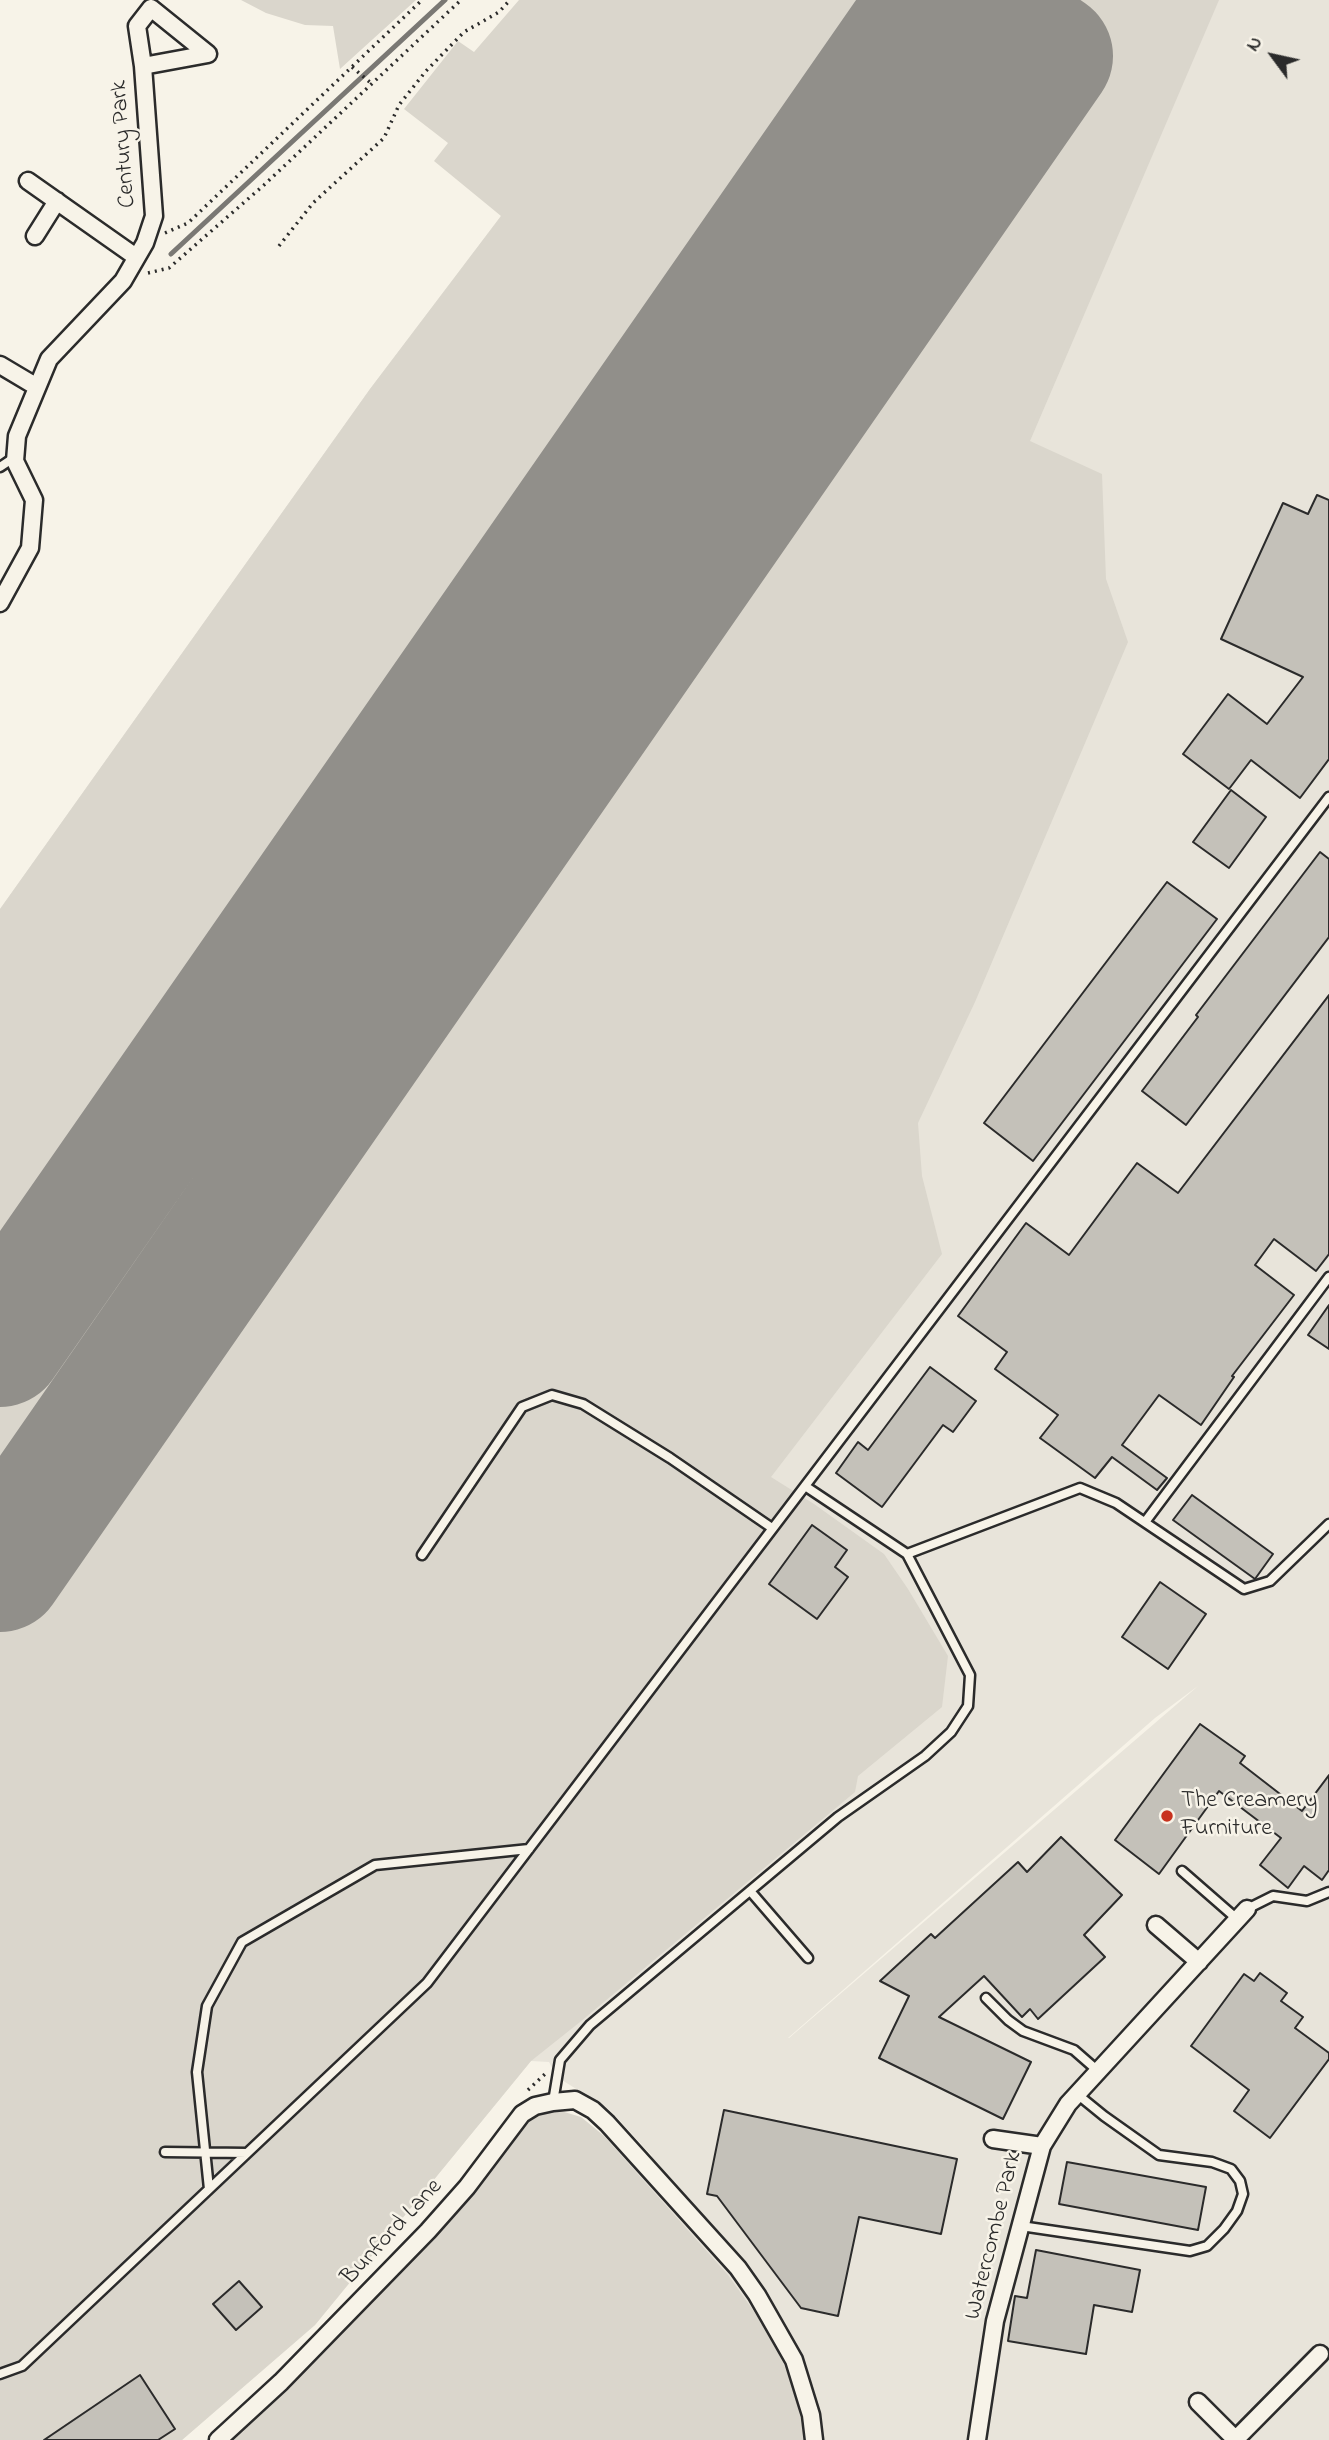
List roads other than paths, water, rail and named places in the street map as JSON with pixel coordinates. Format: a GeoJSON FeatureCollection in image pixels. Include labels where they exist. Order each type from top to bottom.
{"type":"FeatureCollection","features":[{"type":"Feature","properties":{"kind":"street","name":"Century Park"},"geometry":{"type":"LineString","coordinates":[[0,603],[30,548],[34,500],[15,461],[17,436],[50,359],[123,281],[154,216],[143,66],[137,26],[151,8],[208,54],[143,66]]}},
{"type":"Feature","properties":{"kind":"street","name":"Century Park"},"geometry":{"type":"LineString","coordinates":[[28,181],[140,250]]}},
{"type":"Feature","properties":{"kind":"street"},"geometry":{"type":"LineString","coordinates":[[35,236],[57,201]]}},
{"type":"Feature","properties":{"kind":"street"},"geometry":{"type":"LineString","coordinates":[[0,365],[37,387]]}},
{"type":"Feature","properties":{"kind":"street"},"geometry":{"type":"LineString","coordinates":[[0,437],[17,436]]}},
{"type":"Feature","properties":{"kind":"street","name":"Watercombe Park"},"geometry":{"type":"LineString","coordinates":[[977,2440],[995,2321],[1042,2146],[1068,2104],[1242,1914]]}},
{"type":"Feature","properties":{"kind":"street"},"geometry":{"type":"LineString","coordinates":[[1156,1925],[1199,1962]]}},
{"type":"Feature","properties":{"kind":"street"},"geometry":{"type":"LineString","coordinates":[[553,2102],[575,2101],[593,2110],[738,2268],[776,2325],[794,2360],[811,2415],[814,2440]]}},
{"type":"Feature","properties":{"kind":"street","name":"Bunford Lane"},"geometry":{"type":"LineString","coordinates":[[218,2440],[310,2353],[428,2231],[467,2187],[522,2115],[535,2106],[553,2102]]}},
{"type":"Feature","properties":{"kind":"street"},"geometry":{"type":"LineString","coordinates":[[993,2139],[1042,2146]]}},
{"type":"Feature","properties":{"kind":"street"},"geometry":{"type":"LineString","coordinates":[[1198,2402],[1235,2440],[1320,2354]]}},
{"type":"Feature","properties":{"kind":"lane"},"geometry":{"type":"LineString","coordinates":[[0,467],[15,457]]}},
{"type":"Feature","properties":{"kind":"lane"},"geometry":{"type":"LineString","coordinates":[[0,2374],[22,2366],[427,1983],[1329,797]]}},
{"type":"Feature","properties":{"kind":"lane"},"geometry":{"type":"LineString","coordinates":[[1144,1522],[1329,1277]]}},
{"type":"Feature","properties":{"kind":"lane"},"geometry":{"type":"LineString","coordinates":[[422,1555],[522,1407],[552,1395],[583,1404],[670,1458],[772,1528]]}},
{"type":"Feature","properties":{"kind":"lane"},"geometry":{"type":"LineString","coordinates":[[553,2102],[560,2060],[590,2025],[838,1817],[925,1756],[951,1732],[968,1706],[970,1675],[907,1554],[805,1486]]}},
{"type":"Feature","properties":{"kind":"lane"},"geometry":{"type":"LineString","coordinates":[[907,1554],[1080,1488],[1116,1503],[1244,1589],[1270,1581],[1329,1524]]}},
{"type":"Feature","properties":{"kind":"lane"},"geometry":{"type":"LineString","coordinates":[[209,2189],[197,2072],[207,2006],[242,1942],[375,1865],[528,1849]]}},
{"type":"Feature","properties":{"kind":"lane"},"geometry":{"type":"LineString","coordinates":[[1182,1871],[1242,1914],[1273,1896],[1307,1901],[1329,1892]]}},
{"type":"Feature","properties":{"kind":"lane"},"geometry":{"type":"LineString","coordinates":[[751,1892],[808,1958]]}},
{"type":"Feature","properties":{"kind":"lane"},"geometry":{"type":"LineString","coordinates":[[986,1998],[1007,2020],[1023,2031],[1074,2050],[1098,2071]]}},
{"type":"Feature","properties":{"kind":"lane"},"geometry":{"type":"LineString","coordinates":[[1021,2226],[1190,2251],[1207,2246],[1237,2211],[1243,2194],[1240,2181],[1231,2169],[1212,2162],[1159,2155],[1077,2094]]}},
{"type":"Feature","properties":{"kind":"lane"},"geometry":{"type":"LineString","coordinates":[[165,2152],[247,2152]]}},
{"type":"Feature","properties":{"kind":"waterway"},"geometry":{"type":"LineString","coordinates":[[171,254],[445,0]]}},
{"type":"Feature","properties":{"kind":"place","name":"The Creamery Furniture"},"geometry":{"type":"Point","coordinates":[1167,1816]}}]}
